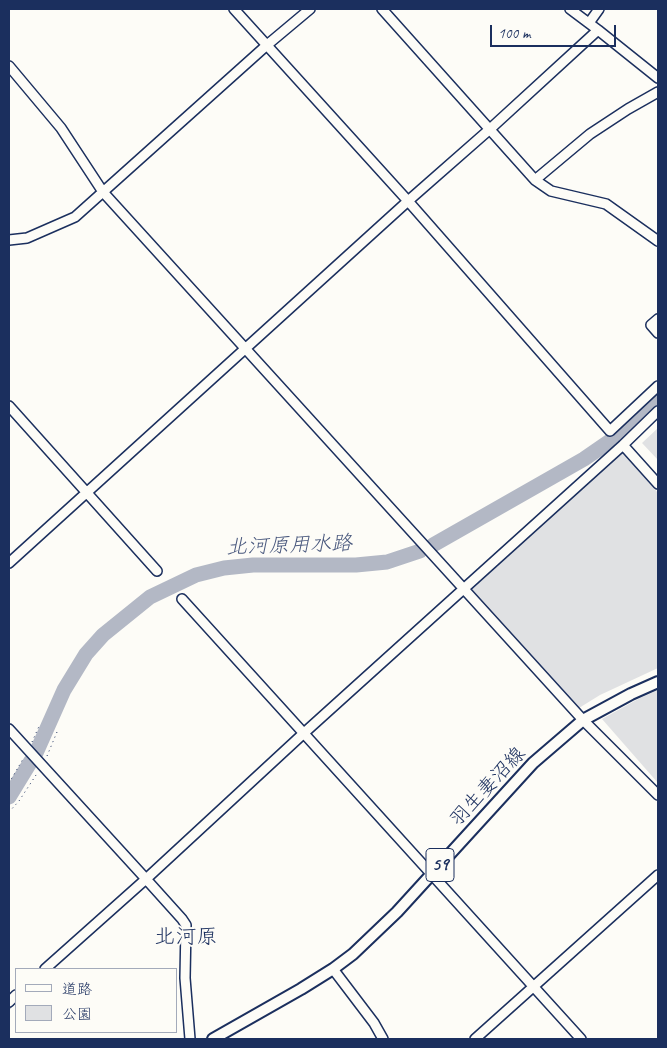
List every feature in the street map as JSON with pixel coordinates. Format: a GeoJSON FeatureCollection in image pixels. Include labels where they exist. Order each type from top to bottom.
{"type":"FeatureCollection","features":[{"type":"Feature","properties":{"kind":"main road","name":"羽生妻沼線"},"geometry":{"type":"LineString","coordinates":[[214,1039],[302,989],[332,969],[378,932],[533,763],[583,720],[658,682]]}},
{"type":"Feature","properties":{"kind":"street"},"geometry":{"type":"LineString","coordinates":[[234,9],[408,201],[610,430],[658,386]]}},
{"type":"Feature","properties":{"kind":"street"},"geometry":{"type":"LineString","coordinates":[[9,240],[27,238],[75,217],[267,45],[310,9]]}},
{"type":"Feature","properties":{"kind":"street"},"geometry":{"type":"LineString","coordinates":[[382,9],[535,180],[551,191],[606,204],[658,241]]}},
{"type":"Feature","properties":{"kind":"street"},"geometry":{"type":"LineString","coordinates":[[570,9],[658,78]]}},
{"type":"Feature","properties":{"kind":"street"},"geometry":{"type":"LineString","coordinates":[[589,23],[599,9]]}},
{"type":"Feature","properties":{"kind":"street"},"geometry":{"type":"LineString","coordinates":[[9,563],[598,30]]}},
{"type":"Feature","properties":{"kind":"street"},"geometry":{"type":"LineString","coordinates":[[9,66],[61,128],[103,192],[583,720],[658,795]]}},
{"type":"Feature","properties":{"kind":"street"},"geometry":{"type":"LineString","coordinates":[[535,180],[590,134],[658,92]]}},
{"type":"Feature","properties":{"kind":"street"},"geometry":{"type":"LineString","coordinates":[[658,319],[651,325],[658,332]]}},
{"type":"Feature","properties":{"kind":"street"},"geometry":{"type":"LineString","coordinates":[[9,406],[157,571]]}},
{"type":"Feature","properties":{"kind":"street"},"geometry":{"type":"LineString","coordinates":[[46,968],[623,445],[658,411]]}},
{"type":"Feature","properties":{"kind":"street"},"geometry":{"type":"LineString","coordinates":[[623,445],[658,484]]}},
{"type":"Feature","properties":{"kind":"street"},"geometry":{"type":"LineString","coordinates":[[182,599],[581,1039]]}},
{"type":"Feature","properties":{"kind":"street"},"geometry":{"type":"LineString","coordinates":[[9,729],[186,925],[185,978],[190,1039]]}},
{"type":"Feature","properties":{"kind":"street"},"geometry":{"type":"LineString","coordinates":[[475,1039],[658,875]]}},
{"type":"Feature","properties":{"kind":"street"},"geometry":{"type":"LineString","coordinates":[[332,969],[374,1023],[383,1039]]}},
{"type":"Feature","properties":{"kind":"path"},"geometry":{"type":"LineString","coordinates":[[9,812],[19,801],[43,765],[56,732]]}},
{"type":"Feature","properties":{"kind":"green space"},"geometry":{"type":"Polygon","coordinates":[[[658,428],[658,460],[642,443],[658,428]]]}},
{"type":"Feature","properties":{"kind":"green space"},"geometry":{"type":"Polygon","coordinates":[[[622,452],[658,493],[658,668],[600,695],[579,708],[574,706],[470,591],[622,452]]]}},
{"type":"Feature","properties":{"kind":"green space"},"geometry":{"type":"Polygon","coordinates":[[[658,690],[658,783],[602,719],[658,690]]]}},
{"type":"Feature","properties":{"kind":"waterway","name":"北河原用水路"},"geometry":{"type":"LineString","coordinates":[[433,545],[584,459],[613,439],[658,396]]}},
{"type":"Feature","properties":{"kind":"waterway","name":"北河原用水路"},"geometry":{"type":"LineString","coordinates":[[36,753],[64,690],[86,654],[103,635],[150,597],[196,575],[224,568],[253,565],[356,565],[387,562],[420,551]]}},
{"type":"Feature","properties":{"kind":"waterway","name":"北河原用水路"},"geometry":{"type":"LineString","coordinates":[[9,797],[31,761]]}},
{"type":"Feature","properties":{"kind":"waterway"},"geometry":{"type":"LineString","coordinates":[[9,1008],[13,1004]]}},
{"type":"Feature","properties":{"kind":"district","name":"北河原"},"geometry":{"type":"Point","coordinates":[186,937]}}]}
